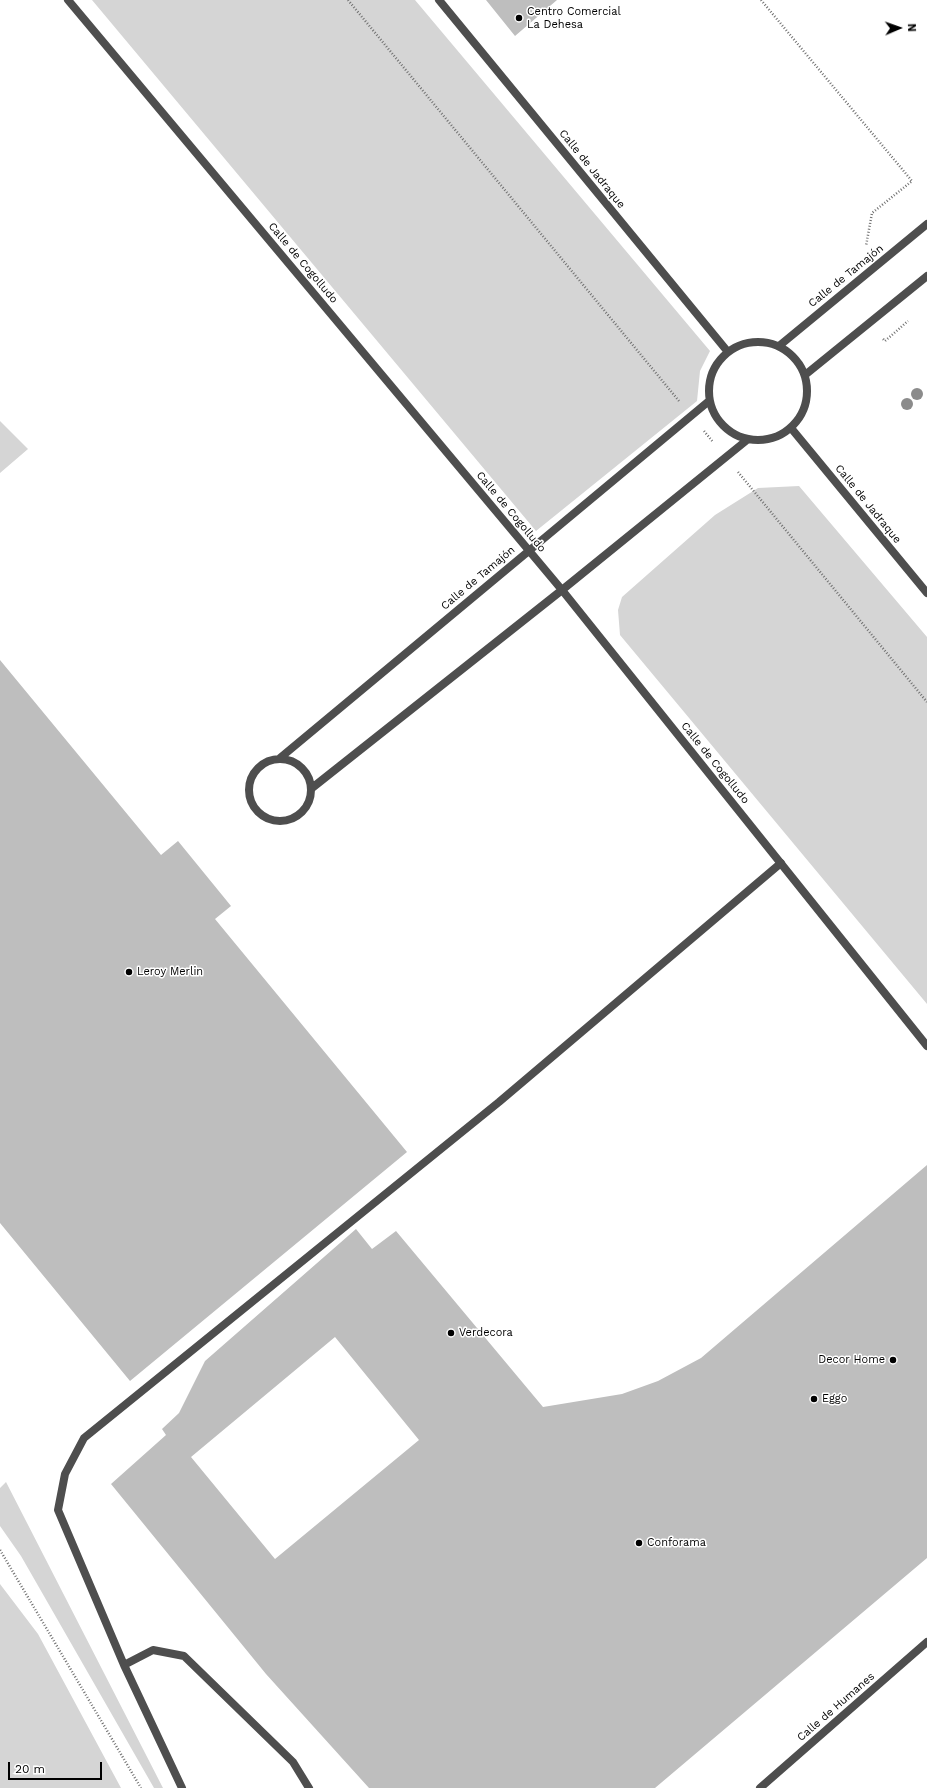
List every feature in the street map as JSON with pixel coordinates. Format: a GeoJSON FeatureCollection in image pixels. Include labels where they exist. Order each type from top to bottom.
{"type":"FeatureCollection","features":[{"type":"Feature","properties":{"kind":"street","name":"Calle de Cogolludo"},"geometry":{"type":"LineString","coordinates":[[68,0],[562,590],[927,1046]]}},
{"type":"Feature","properties":{"kind":"street","name":"Calle de Jadraque"},"geometry":{"type":"LineString","coordinates":[[439,0],[728,352]]}},
{"type":"Feature","properties":{"kind":"street","name":"Calle de Tamajón"},"geometry":{"type":"LineString","coordinates":[[779,346],[927,224]]}},
{"type":"Feature","properties":{"kind":"street"},"geometry":{"type":"LineString","coordinates":[[805,375],[927,276]]}},
{"type":"Feature","properties":{"kind":"street"},"geometry":{"type":"LineString","coordinates":[[752,342],[765,342],[779,346],[790,353],[799,363],[805,375],[808,390],[806,404],[800,417],[791,428],[778,437],[763,441],[747,440],[734,435],[722,426],[714,414],[710,401],[708,387],[718,362],[728,352],[739,345],[752,342]]}},
{"type":"Feature","properties":{"kind":"street","name":"Calle de Tamajón"},"geometry":{"type":"LineString","coordinates":[[280,758],[710,401]]}},
{"type":"Feature","properties":{"kind":"street","name":"Calle de Jadraque"},"geometry":{"type":"LineString","coordinates":[[791,428],[927,594]]}},
{"type":"Feature","properties":{"kind":"street"},"geometry":{"type":"LineString","coordinates":[[312,788],[562,590],[747,440]]}},
{"type":"Feature","properties":{"kind":"street"},"geometry":{"type":"LineString","coordinates":[[280,758],[294,762],[305,770],[310,779],[312,788],[308,804],[297,816],[287,820],[276,821],[266,818],[258,812],[250,798],[250,782],[254,772],[261,764],[280,758]]}},
{"type":"Feature","properties":{"kind":"street"},"geometry":{"type":"LineString","coordinates":[[182,1788],[124,1664],[58,1510],[65,1474],[84,1438],[499,1102],[781,863]]}},
{"type":"Feature","properties":{"kind":"street","name":"Calle de Humanes"},"geometry":{"type":"LineString","coordinates":[[760,1788],[927,1642]]}},
{"type":"Feature","properties":{"kind":"street"},"geometry":{"type":"LineString","coordinates":[[124,1664],[153,1650],[184,1656],[293,1762],[309,1788]]}},
{"type":"Feature","properties":{"kind":"path"},"geometry":{"type":"LineString","coordinates":[[348,0],[927,702]]}},
{"type":"Feature","properties":{"kind":"path"},"geometry":{"type":"LineString","coordinates":[[761,0],[912,181],[872,213],[866,250]]}},
{"type":"Feature","properties":{"kind":"path"},"geometry":{"type":"LineString","coordinates":[[869,324],[884,341],[909,320]]}},
{"type":"Feature","properties":{"kind":"path"},"geometry":{"type":"LineString","coordinates":[[0,1550],[141,1788]]}},
{"type":"Feature","properties":{"kind":"shaded area"},"geometry":{"type":"Polygon","coordinates":[[[92,0],[415,0],[710,351],[700,371],[697,401],[536,531],[92,0]]]}},
{"type":"Feature","properties":{"kind":"shaded area"},"geometry":{"type":"Polygon","coordinates":[[[0,421],[28,449],[0,473],[0,421]]]}},
{"type":"Feature","properties":{"kind":"shaded area"},"geometry":{"type":"Polygon","coordinates":[[[799,486],[927,637],[927,1004],[620,635],[618,610],[622,597],[715,515],[758,488],[799,486]]]}},
{"type":"Feature","properties":{"kind":"shaded area"},"geometry":{"type":"Polygon","coordinates":[[[6,1482],[163,1788],[154,1788],[21,1556],[0,1526],[0,1488],[6,1482]]]}},
{"type":"Feature","properties":{"kind":"shaded area"},"geometry":{"type":"Polygon","coordinates":[[[0,1584],[38,1634],[121,1788],[0,1788],[0,1584]]]}},
{"type":"Feature","properties":{"kind":"building","name":"Centro Comercial La Dehesa"},"geometry":{"type":"Polygon","coordinates":[[[486,0],[557,0],[515,36],[486,0]]]}},
{"type":"Feature","properties":{"kind":"building","name":"Leroy Merlin"},"geometry":{"type":"Polygon","coordinates":[[[0,660],[161,855],[178,841],[231,906],[215,919],[407,1152],[130,1381],[0,1223],[0,660]]]}},
{"type":"Feature","properties":{"kind":"building"},"geometry":{"type":"Polygon","coordinates":[[[927,1165],[927,1558],[655,1788],[369,1788],[266,1674],[111,1484],[166,1435],[162,1429],[179,1413],[205,1361],[356,1229],[372,1249],[396,1231],[543,1407],[622,1394],[658,1381],[701,1358],[927,1165]],[[335,1337],[191,1457],[275,1559],[419,1440],[335,1337]]]}},
{"type":"Feature","properties":{"kind":"place","name":"Centro Comercial La Dehesa"},"geometry":{"type":"Point","coordinates":[519,18]}},
{"type":"Feature","properties":{"kind":"place","name":"Leroy Merlin"},"geometry":{"type":"Point","coordinates":[129,972]}},
{"type":"Feature","properties":{"kind":"place","name":"Verdecora"},"geometry":{"type":"Point","coordinates":[451,1333]}},
{"type":"Feature","properties":{"kind":"place","name":"Decor Home"},"geometry":{"type":"Point","coordinates":[893,1360]}},
{"type":"Feature","properties":{"kind":"place","name":"Eggo"},"geometry":{"type":"Point","coordinates":[814,1399]}},
{"type":"Feature","properties":{"kind":"place","name":"Conforama"},"geometry":{"type":"Point","coordinates":[639,1543]}}]}
